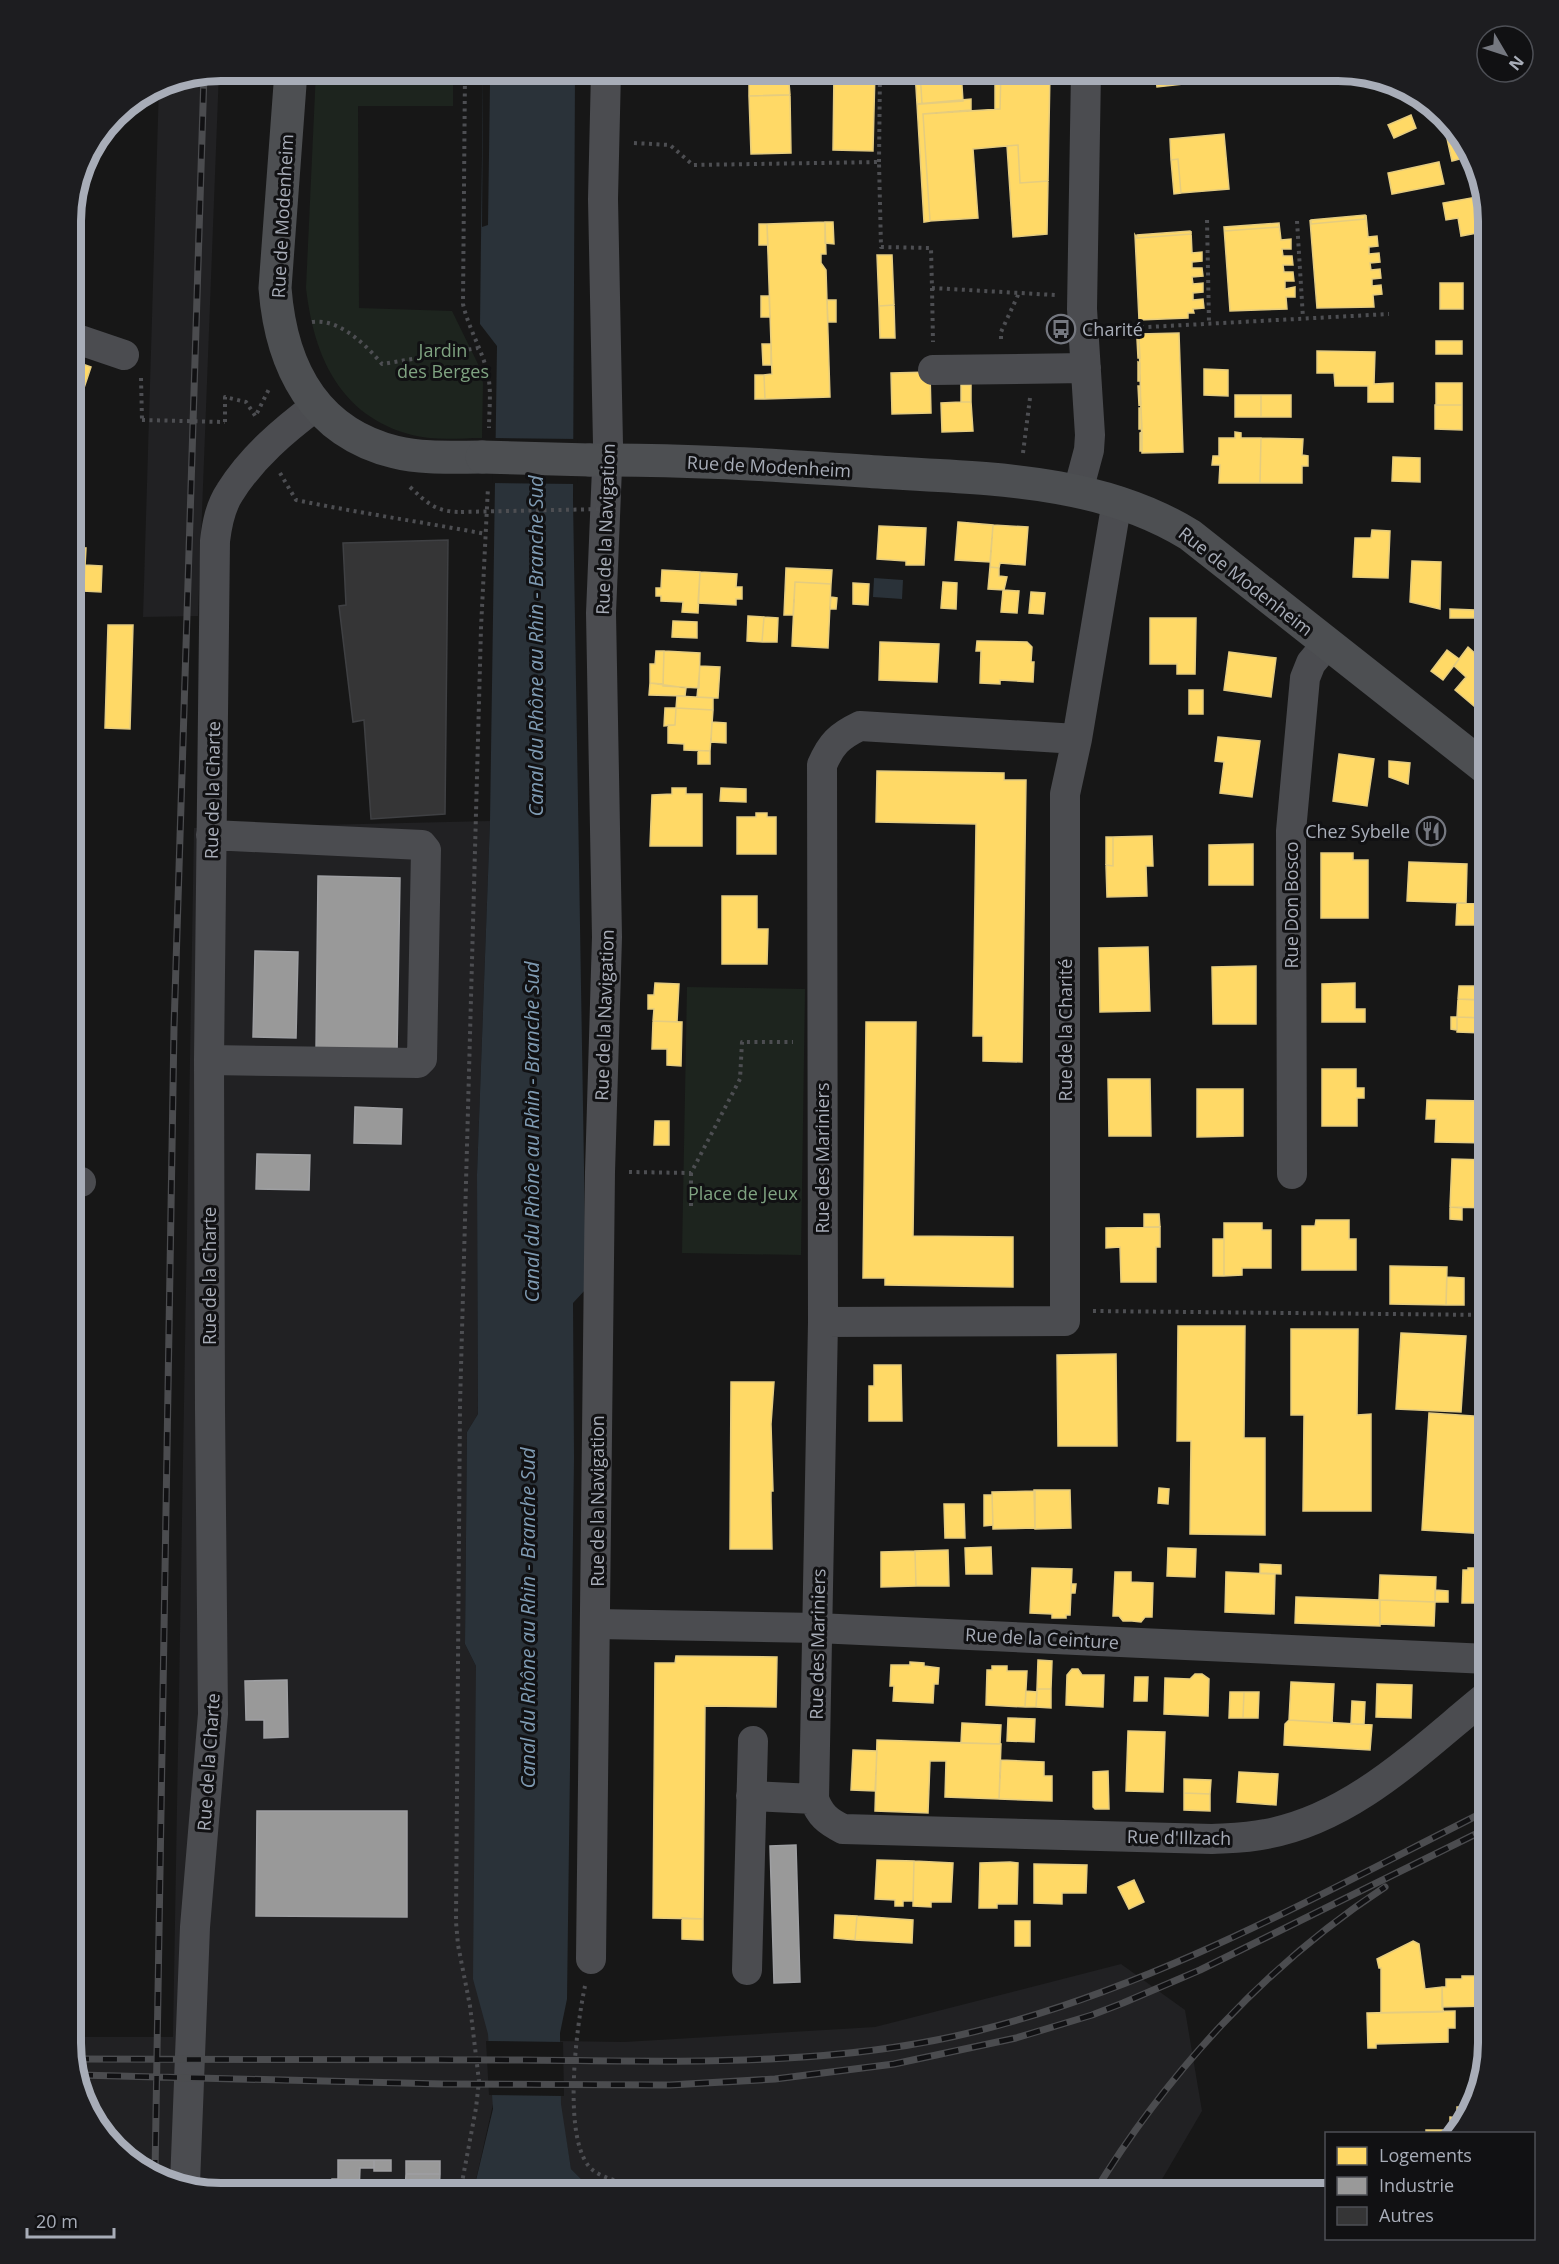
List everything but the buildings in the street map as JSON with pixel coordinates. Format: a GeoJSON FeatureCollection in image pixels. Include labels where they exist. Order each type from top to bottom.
{"type":"FeatureCollection","features":[{"type":"Feature","properties":{"kind":"main road","name":"Rue de Modenheim"},"geometry":{"type":"LineString","coordinates":[[290,81],[275,288],[277,310],[297,376],[316,406],[333,423],[362,441],[396,453],[422,456],[486,454],[765,465],[1021,482],[1078,491],[1117,501],[1145,511],[1190,535],[1478,762]]}},
{"type":"Feature","properties":{"kind":"street","name":"Rue de la Navigation"},"geometry":{"type":"LineString","coordinates":[[591,1959],[600,1172],[607,937],[601,613],[604,509],[598,460],[606,81]]}},
{"type":"Feature","properties":{"kind":"street"},"geometry":{"type":"LineString","coordinates":[[1078,491],[1089,450],[1090,435],[1083,330],[1086,81]]}},
{"type":"Feature","properties":{"kind":"street"},"geometry":{"type":"LineString","coordinates":[[81,341],[133,364]]}},
{"type":"Feature","properties":{"kind":"street"},"geometry":{"type":"LineString","coordinates":[[933,370],[1086,368]]}},
{"type":"Feature","properties":{"kind":"street","name":"Rue de la Charte"},"geometry":{"type":"LineString","coordinates":[[185,2178],[195,1927],[213,1714],[209,1060],[215,542],[229,492],[273,440],[316,406]]}},
{"type":"Feature","properties":{"kind":"street","name":"Rue de la Charité"},"geometry":{"type":"LineString","coordinates":[[1065,1311],[1065,794],[1077,739],[1117,501]]}},
{"type":"Feature","properties":{"kind":"street","name":"Rue Don Bosco"},"geometry":{"type":"LineString","coordinates":[[1292,1174],[1291,831],[1305,678],[1311,663],[1327,644]]}},
{"type":"Feature","properties":{"kind":"street","name":"Rue des Mariniers"},"geometry":{"type":"LineString","coordinates":[[821,1810],[817,1628],[823,1322],[822,765],[828,750],[842,734],[860,726],[1077,739]]}},
{"type":"Feature","properties":{"kind":"street"},"geometry":{"type":"LineString","coordinates":[[209,1060],[418,1063],[422,1059],[426,850],[422,845],[211,835]]}},
{"type":"Feature","properties":{"kind":"street"},"geometry":{"type":"LineString","coordinates":[[823,1322],[1065,1321],[1065,1311]]}},
{"type":"Feature","properties":{"kind":"street","name":"Rue de la Ceinture"},"geometry":{"type":"LineString","coordinates":[[596,1624],[817,1628],[1478,1659]]}},
{"type":"Feature","properties":{"kind":"street","name":"Rue d'Illzach"},"geometry":{"type":"LineString","coordinates":[[751,1796],[821,1810],[843,1829],[1212,1839],[1267,1834],[1320,1817],[1377,1784],[1418,1754],[1478,1703]]}},
{"type":"Feature","properties":{"kind":"street"},"geometry":{"type":"LineString","coordinates":[[747,1970],[753,1741]]}},
{"type":"Feature","properties":{"kind":"path"},"geometry":{"type":"LineString","coordinates":[[462,2183],[479,2081],[466,1982],[458,1945],[456,1911],[460,1405],[489,381],[467,322],[464,304],[465,81]]}},
{"type":"Feature","properties":{"kind":"path"},"geometry":{"type":"LineString","coordinates":[[880,81],[881,247],[931,248],[933,370]]}},
{"type":"Feature","properties":{"kind":"path"},"geometry":{"type":"LineString","coordinates":[[604,141],[670,145],[693,165],[879,162]]}},
{"type":"Feature","properties":{"kind":"path"},"geometry":{"type":"LineString","coordinates":[[1207,220],[1209,323]]}},
{"type":"Feature","properties":{"kind":"path"},"geometry":{"type":"LineString","coordinates":[[1297,221],[1304,318]]}},
{"type":"Feature","properties":{"kind":"path"},"geometry":{"type":"LineString","coordinates":[[932,288],[1083,296]]}},
{"type":"Feature","properties":{"kind":"path"},"geometry":{"type":"LineString","coordinates":[[1019,293],[1001,332],[1030,406],[1022,462]]}},
{"type":"Feature","properties":{"kind":"path"},"geometry":{"type":"LineString","coordinates":[[1083,330],[1389,314]]}},
{"type":"Feature","properties":{"kind":"path"},"geometry":{"type":"LineString","coordinates":[[306,322],[328,323],[342,329],[370,350],[382,364],[478,348]]}},
{"type":"Feature","properties":{"kind":"path"},"geometry":{"type":"LineString","coordinates":[[133,364],[142,420],[225,422],[225,397],[246,402],[256,417]]}},
{"type":"Feature","properties":{"kind":"path"},"geometry":{"type":"LineString","coordinates":[[280,473],[296,500],[486,534]]}},
{"type":"Feature","properties":{"kind":"path"},"geometry":{"type":"LineString","coordinates":[[426,502],[432,507],[448,512],[604,509]]}},
{"type":"Feature","properties":{"kind":"path"},"geometry":{"type":"LineString","coordinates":[[691,1208],[691,1173],[740,1078],[742,1042],[794,1042]]}},
{"type":"Feature","properties":{"kind":"path"},"geometry":{"type":"LineString","coordinates":[[600,1172],[691,1173]]}},
{"type":"Feature","properties":{"kind":"path"},"geometry":{"type":"LineString","coordinates":[[1065,1311],[1478,1315]]}},
{"type":"Feature","properties":{"kind":"path"},"geometry":{"type":"LineString","coordinates":[[591,1959],[575,2036],[573,2110],[584,2160],[593,2171],[627,2183]]}},
{"type":"Feature","properties":{"kind":"shaded area"},"geometry":{"type":"Polygon","coordinates":[[[219,81],[198,616],[143,617],[159,95],[193,84],[219,81]]]}},
{"type":"Feature","properties":{"kind":"shaded area"},"geometry":{"type":"Polygon","coordinates":[[[490,821],[477,1175],[478,1414],[467,1432],[465,1644],[476,1666],[489,2040],[624,2042],[875,2027],[1121,1964],[1185,2010],[1202,2111],[1160,2183],[585,2183],[571,2169],[560,2104],[493,2104],[475,2183],[212,2183],[176,2176],[159,2169],[129,2148],[105,2121],[92,2097],[86,2079],[82,2062],[81,2037],[173,2037],[194,828],[490,821]]]}},
{"type":"Feature","properties":{"kind":"green space","name":"Jardin des Berges"},"geometry":{"type":"Polygon","coordinates":[[[316,81],[453,81],[453,106],[358,106],[359,308],[452,311],[478,364],[483,383],[482,438],[447,439],[412,435],[387,426],[366,414],[335,380],[324,360],[310,313],[306,288],[316,81]]]}},
{"type":"Feature","properties":{"kind":"green space","name":"Place de Jeux"},"geometry":{"type":"Polygon","coordinates":[[[687,987],[805,989],[801,1255],[682,1253],[687,987]]]}},
{"type":"Feature","properties":{"kind":"water","name":"Canal du Rhône au Rhin - Branche Sud"},"geometry":{"type":"Polygon","coordinates":[[[483,81],[575,81],[573,500],[586,1289],[573,1303],[574,1458],[567,1999],[560,2033],[561,2104],[571,2169],[585,2183],[475,2183],[493,2109],[488,2034],[473,1979],[476,1666],[465,1644],[467,1432],[478,1414],[477,1175],[490,821],[497,346],[480,324],[483,81]]]}},
{"type":"Feature","properties":{"kind":"water"},"geometry":{"type":"Polygon","coordinates":[[[874,578],[903,580],[902,599],[873,597],[874,578]]]}},
{"type":"Feature","properties":{"kind":"pier"},"geometry":{"type":"Polygon","coordinates":[[[483,81],[486,81],[490,82],[488,225],[482,227],[483,81]]]}},
{"type":"Feature","properties":{"kind":"pier"},"geometry":{"type":"Polygon","coordinates":[[[493,438],[578,439],[577,484],[492,483],[493,438]]]}},
{"type":"Feature","properties":{"kind":"pier"},"geometry":{"type":"Polygon","coordinates":[[[486,2041],[563,2042],[564,2096],[489,2095],[486,2041]]]}},
{"type":"Feature","properties":{"kind":"railway"},"geometry":{"type":"LineString","coordinates":[[155,2167],[174,1028],[204,82]]}},
{"type":"Feature","properties":{"kind":"railway"},"geometry":{"type":"LineString","coordinates":[[82,2059],[751,2060],[808,2057],[921,2043],[977,2031],[1044,2012],[1174,1963],[1301,1905],[1478,1815]]}},
{"type":"Feature","properties":{"kind":"railway"},"geometry":{"type":"LineString","coordinates":[[85,2075],[442,2084],[670,2085],[775,2079],[894,2064],[1016,2038],[1123,2003],[1200,1970],[1478,1833]]}},
{"type":"Feature","properties":{"kind":"railway"},"geometry":{"type":"LineString","coordinates":[[1101,2183],[1154,2105],[1223,2024],[1300,1950],[1385,1887]]}},
{"type":"Feature","properties":{"kind":"place","name":"Charité"},"geometry":{"type":"Point","coordinates":[1061,329]}},
{"type":"Feature","properties":{"kind":"place","name":"Chez Sybelle"},"geometry":{"type":"Point","coordinates":[1431,831]}}]}
